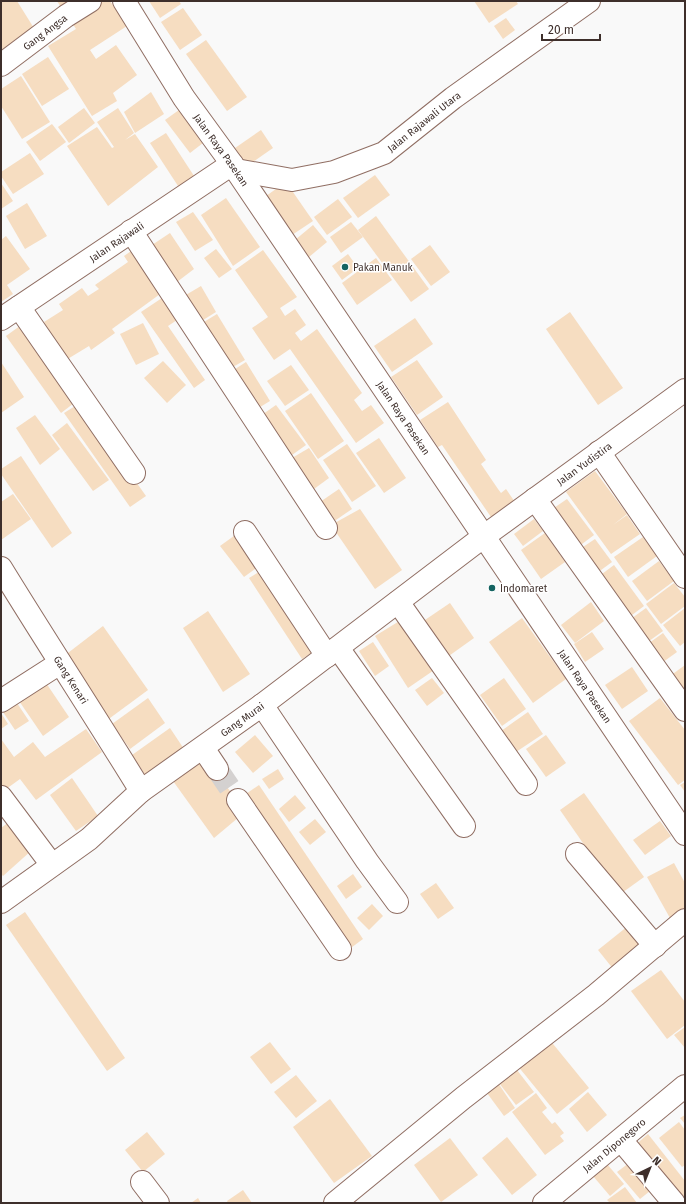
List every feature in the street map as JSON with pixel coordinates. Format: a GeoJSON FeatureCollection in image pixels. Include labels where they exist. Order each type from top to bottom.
{"type":"FeatureCollection","features":[{"type":"Feature","properties":{"kind":"street","name":"Gang Angsa"},"geometry":{"type":"LineString","coordinates":[[1,66],[66,16],[90,1]]}},
{"type":"Feature","properties":{"kind":"street","name":"Jalan Raya Pasekan"},"geometry":{"type":"LineString","coordinates":[[124,1],[184,98],[234,167],[685,834]]}},
{"type":"Feature","properties":{"kind":"street","name":"Jalan Rajawali Utara"},"geometry":{"type":"LineString","coordinates":[[234,167],[292,180],[334,172],[384,153],[453,98],[589,1]]}},
{"type":"Feature","properties":{"kind":"street","name":"Jalan Rajawali"},"geometry":{"type":"LineString","coordinates":[[1,319],[131,231],[234,167]]}},
{"type":"Feature","properties":{"kind":"street"},"geometry":{"type":"LineString","coordinates":[[131,231],[326,528]]}},
{"type":"Feature","properties":{"kind":"street"},"geometry":{"type":"LineString","coordinates":[[19,306],[134,473]]}},
{"type":"Feature","properties":{"kind":"street","name":"Jalan Yudistira"},"geometry":{"type":"LineString","coordinates":[[483,537],[685,390]]}},
{"type":"Feature","properties":{"kind":"street"},"geometry":{"type":"LineString","coordinates":[[599,452],[685,577]]}},
{"type":"Feature","properties":{"kind":"street"},"geometry":{"type":"LineString","coordinates":[[535,499],[685,710]]}},
{"type":"Feature","properties":{"kind":"street"},"geometry":{"type":"LineString","coordinates":[[245,532],[332,652],[464,826]]}},
{"type":"Feature","properties":{"kind":"street","name":"Gang Murai"},"geometry":{"type":"LineString","coordinates":[[1,902],[89,839],[141,792],[262,705],[483,537]]}},
{"type":"Feature","properties":{"kind":"street","name":"Gang Kenari"},"geometry":{"type":"LineString","coordinates":[[1,568],[141,792]]}},
{"type":"Feature","properties":{"kind":"street"},"geometry":{"type":"LineString","coordinates":[[398,602],[526,784]]}},
{"type":"Feature","properties":{"kind":"street"},"geometry":{"type":"LineString","coordinates":[[1,701],[60,663]]}},
{"type":"Feature","properties":{"kind":"street"},"geometry":{"type":"LineString","coordinates":[[262,705],[367,861],[397,902]]}},
{"type":"Feature","properties":{"kind":"street"},"geometry":{"type":"LineString","coordinates":[[203,748],[217,769]]}},
{"type":"Feature","properties":{"kind":"street"},"geometry":{"type":"LineString","coordinates":[[1,797],[52,865]]}},
{"type":"Feature","properties":{"kind":"street"},"geometry":{"type":"LineString","coordinates":[[238,800],[340,949]]}},
{"type":"Feature","properties":{"kind":"street"},"geometry":{"type":"LineString","coordinates":[[577,854],[655,946]]}},
{"type":"Feature","properties":{"kind":"street"},"geometry":{"type":"LineString","coordinates":[[335,1203],[463,1098],[596,995],[685,920]]}},
{"type":"Feature","properties":{"kind":"street","name":"Jalan Diponegoro"},"geometry":{"type":"LineString","coordinates":[[544,1203],[685,1086]]}},
{"type":"Feature","properties":{"kind":"street"},"geometry":{"type":"LineString","coordinates":[[621,1140],[674,1203]]}},
{"type":"Feature","properties":{"kind":"street"},"geometry":{"type":"LineString","coordinates":[[142,1182],[158,1203]]}},
{"type":"Feature","properties":{"kind":"building"},"geometry":{"type":"Polygon","coordinates":[[[1,1],[17,1],[37,33],[6,52],[4,48],[1,50],[1,1]]]}},
{"type":"Feature","properties":{"kind":"building"},"geometry":{"type":"Polygon","coordinates":[[[57,1],[74,1],[62,9],[57,1]]]}},
{"type":"Feature","properties":{"kind":"building"},"geometry":{"type":"Polygon","coordinates":[[[94,1],[110,1],[127,26],[90,50],[96,59],[116,45],[137,75],[113,93],[117,101],[92,116],[48,46],[76,29],[69,18],[94,1]]]}},
{"type":"Feature","properties":{"kind":"building"},"geometry":{"type":"Polygon","coordinates":[[[149,1],[179,1],[181,4],[160,18],[149,1]]]}},
{"type":"Feature","properties":{"kind":"building"},"geometry":{"type":"Polygon","coordinates":[[[474,1],[516,1],[518,4],[489,23],[474,1]]]}},
{"type":"Feature","properties":{"kind":"building"},"geometry":{"type":"Polygon","coordinates":[[[183,8],[202,35],[180,50],[161,22],[183,8]]]}},
{"type":"Feature","properties":{"kind":"building"},"geometry":{"type":"Polygon","coordinates":[[[506,18],[515,30],[503,39],[494,26],[506,18]]]}},
{"type":"Feature","properties":{"kind":"building"},"geometry":{"type":"Polygon","coordinates":[[[206,40],[247,97],[227,111],[186,54],[206,40]]]}},
{"type":"Feature","properties":{"kind":"building"},"geometry":{"type":"Polygon","coordinates":[[[48,57],[69,89],[42,106],[22,74],[48,57]]]}},
{"type":"Feature","properties":{"kind":"building"},"geometry":{"type":"Polygon","coordinates":[[[21,76],[50,122],[22,139],[1,106],[1,89],[21,76]]]}},
{"type":"Feature","properties":{"kind":"building"},"geometry":{"type":"Polygon","coordinates":[[[151,92],[164,114],[135,133],[124,112],[151,92]]]}},
{"type":"Feature","properties":{"kind":"building"},"geometry":{"type":"Polygon","coordinates":[[[84,108],[95,123],[69,143],[58,127],[84,108]]]}},
{"type":"Feature","properties":{"kind":"building"},"geometry":{"type":"Polygon","coordinates":[[[118,108],[134,133],[125,140],[135,134],[158,167],[108,206],[67,146],[97,127],[112,148],[114,147],[97,122],[118,108]]]}},
{"type":"Feature","properties":{"kind":"building"},"geometry":{"type":"Polygon","coordinates":[[[179,110],[203,143],[190,153],[165,120],[179,110]]]}},
{"type":"Feature","properties":{"kind":"building"},"geometry":{"type":"Polygon","coordinates":[[[52,124],[66,142],[40,161],[26,142],[52,124]]]}},
{"type":"Feature","properties":{"kind":"building"},"geometry":{"type":"Polygon","coordinates":[[[261,130],[273,148],[247,166],[235,148],[261,130]]]}},
{"type":"Feature","properties":{"kind":"building"},"geometry":{"type":"Polygon","coordinates":[[[166,133],[196,179],[180,189],[150,143],[166,133]]]}},
{"type":"Feature","properties":{"kind":"building"},"geometry":{"type":"Polygon","coordinates":[[[30,153],[44,174],[13,194],[1,176],[1,172],[30,153]]]}},
{"type":"Feature","properties":{"kind":"building"},"geometry":{"type":"Polygon","coordinates":[[[375,175],[390,195],[358,218],[343,198],[375,175]]]}},
{"type":"Feature","properties":{"kind":"building"},"geometry":{"type":"Polygon","coordinates":[[[286,182],[313,221],[292,235],[266,196],[286,182]]]}},
{"type":"Feature","properties":{"kind":"building"},"geometry":{"type":"Polygon","coordinates":[[[1,183],[13,201],[1,209],[1,183]]]}},
{"type":"Feature","properties":{"kind":"building"},"geometry":{"type":"Polygon","coordinates":[[[226,198],[260,247],[233,266],[201,215],[226,198]]]}},
{"type":"Feature","properties":{"kind":"building"},"geometry":{"type":"Polygon","coordinates":[[[338,199],[352,217],[327,235],[314,217],[338,199]]]}},
{"type":"Feature","properties":{"kind":"building"},"geometry":{"type":"Polygon","coordinates":[[[27,203],[47,236],[25,249],[6,216],[27,203]]]}},
{"type":"Feature","properties":{"kind":"building"},"geometry":{"type":"Polygon","coordinates":[[[193,212],[213,240],[195,251],[176,222],[193,212]]]}},
{"type":"Feature","properties":{"kind":"building"},"geometry":{"type":"Polygon","coordinates":[[[376,216],[429,289],[411,302],[358,230],[376,216]]]}},
{"type":"Feature","properties":{"kind":"building"},"geometry":{"type":"Polygon","coordinates":[[[351,222],[363,237],[341,253],[330,237],[351,222]]]}},
{"type":"Feature","properties":{"kind":"building"},"geometry":{"type":"Polygon","coordinates":[[[313,225],[327,242],[309,257],[295,240],[313,225]]]}},
{"type":"Feature","properties":{"kind":"building"},"geometry":{"type":"Polygon","coordinates":[[[170,233],[194,269],[173,285],[146,249],[170,233]]]}},
{"type":"Feature","properties":{"kind":"building"},"geometry":{"type":"Polygon","coordinates":[[[6,236],[30,269],[7,285],[13,294],[1,302],[1,240],[6,236]]]}},
{"type":"Feature","properties":{"kind":"building"},"geometry":{"type":"Polygon","coordinates":[[[430,245],[450,272],[431,286],[411,259],[430,245]]]}},
{"type":"Feature","properties":{"kind":"building"},"geometry":{"type":"Polygon","coordinates":[[[137,247],[167,289],[112,329],[115,333],[91,350],[89,346],[66,360],[44,322],[63,310],[59,304],[82,288],[88,296],[99,289],[95,285],[128,262],[124,256],[137,247]]]}},
{"type":"Feature","properties":{"kind":"building"},"geometry":{"type":"Polygon","coordinates":[[[216,249],[232,269],[219,278],[204,258],[216,249]]]}},
{"type":"Feature","properties":{"kind":"building"},"geometry":{"type":"Polygon","coordinates":[[[263,250],[297,297],[280,308],[285,316],[295,309],[306,325],[295,333],[301,341],[317,329],[362,393],[354,400],[362,411],[371,405],[384,423],[356,443],[290,349],[274,360],[252,328],[268,317],[235,270],[263,250]]]}},
{"type":"Feature","properties":{"kind":"building","name":"Pakan Manuk"},"geometry":{"type":"Polygon","coordinates":[[[348,254],[358,268],[342,280],[332,266],[348,254]]]}},
{"type":"Feature","properties":{"kind":"building"},"geometry":{"type":"Polygon","coordinates":[[[376,258],[392,280],[357,305],[342,283],[376,258]]]}},
{"type":"Feature","properties":{"kind":"building"},"geometry":{"type":"Polygon","coordinates":[[[201,286],[216,312],[195,325],[179,299],[201,286]]]}},
{"type":"Feature","properties":{"kind":"building"},"geometry":{"type":"Polygon","coordinates":[[[165,296],[180,318],[168,326],[205,380],[194,388],[141,312],[165,296]]]}},
{"type":"Feature","properties":{"kind":"building"},"geometry":{"type":"Polygon","coordinates":[[[570,312],[623,388],[598,405],[546,329],[570,312]]]}},
{"type":"Feature","properties":{"kind":"building"},"geometry":{"type":"Polygon","coordinates":[[[217,314],[245,360],[226,371],[199,325],[217,314]]]}},
{"type":"Feature","properties":{"kind":"building"},"geometry":{"type":"Polygon","coordinates":[[[415,318],[433,344],[392,372],[374,346],[415,318]]]}},
{"type":"Feature","properties":{"kind":"building"},"geometry":{"type":"Polygon","coordinates":[[[24,323],[78,400],[61,413],[6,336],[24,323]]]}},
{"type":"Feature","properties":{"kind":"building"},"geometry":{"type":"Polygon","coordinates":[[[143,323],[159,354],[136,365],[120,334],[143,323]]]}},
{"type":"Feature","properties":{"kind":"building"},"geometry":{"type":"Polygon","coordinates":[[[417,360],[443,397],[417,415],[391,377],[417,360]]]}},
{"type":"Feature","properties":{"kind":"building"},"geometry":{"type":"Polygon","coordinates":[[[163,361],[186,385],[167,403],[144,378],[163,361]]]}},
{"type":"Feature","properties":{"kind":"building"},"geometry":{"type":"Polygon","coordinates":[[[1,362],[24,397],[1,413],[1,362]]]}},
{"type":"Feature","properties":{"kind":"building"},"geometry":{"type":"Polygon","coordinates":[[[246,362],[270,401],[252,412],[229,373],[246,362]]]}},
{"type":"Feature","properties":{"kind":"building"},"geometry":{"type":"Polygon","coordinates":[[[291,365],[309,390],[285,406],[267,381],[291,365]]]}},
{"type":"Feature","properties":{"kind":"building"},"geometry":{"type":"Polygon","coordinates":[[[311,393],[344,441],[318,459],[285,411],[311,393]]]}},
{"type":"Feature","properties":{"kind":"building"},"geometry":{"type":"Polygon","coordinates":[[[448,402],[486,460],[481,464],[501,493],[506,489],[517,505],[493,520],[442,445],[438,447],[420,420],[448,402]]]}},
{"type":"Feature","properties":{"kind":"building"},"geometry":{"type":"Polygon","coordinates":[[[80,403],[146,496],[130,507],[64,413],[80,403]]]}},
{"type":"Feature","properties":{"kind":"building"},"geometry":{"type":"Polygon","coordinates":[[[276,405],[306,445],[285,460],[256,419],[276,405]]]}},
{"type":"Feature","properties":{"kind":"building"},"geometry":{"type":"Polygon","coordinates":[[[35,415],[60,449],[40,465],[16,428],[35,415]]]}},
{"type":"Feature","properties":{"kind":"building"},"geometry":{"type":"Polygon","coordinates":[[[67,423],[109,480],[93,491],[52,435],[67,423]]]}},
{"type":"Feature","properties":{"kind":"building"},"geometry":{"type":"Polygon","coordinates":[[[379,438],[406,478],[384,493],[356,453],[379,438]]]}},
{"type":"Feature","properties":{"kind":"building"},"geometry":{"type":"Polygon","coordinates":[[[347,444],[376,486],[352,502],[323,460],[347,444]]]}},
{"type":"Feature","properties":{"kind":"building"},"geometry":{"type":"Polygon","coordinates":[[[309,448],[329,478],[314,489],[292,458],[309,448]]]}},
{"type":"Feature","properties":{"kind":"building"},"geometry":{"type":"Polygon","coordinates":[[[21,456],[72,533],[52,548],[1,474],[1,469],[21,456]]]}},
{"type":"Feature","properties":{"kind":"building"},"geometry":{"type":"Polygon","coordinates":[[[595,471],[627,514],[613,525],[627,515],[640,534],[611,554],[566,492],[595,471]]]}},
{"type":"Feature","properties":{"kind":"building"},"geometry":{"type":"Polygon","coordinates":[[[339,489],[352,509],[333,522],[320,502],[339,489]]]}},
{"type":"Feature","properties":{"kind":"building"},"geometry":{"type":"Polygon","coordinates":[[[13,494],[31,519],[1,540],[1,502],[13,494]]]}},
{"type":"Feature","properties":{"kind":"building"},"geometry":{"type":"Polygon","coordinates":[[[567,499],[594,535],[578,547],[551,510],[567,499]]]}},
{"type":"Feature","properties":{"kind":"building"},"geometry":{"type":"Polygon","coordinates":[[[360,509],[402,570],[375,589],[331,525],[360,509]]]}},
{"type":"Feature","properties":{"kind":"building"},"geometry":{"type":"Polygon","coordinates":[[[534,519],[543,531],[523,546],[514,534],[534,519]]]}},
{"type":"Feature","properties":{"kind":"building"},"geometry":{"type":"Polygon","coordinates":[[[238,533],[262,564],[244,577],[220,546],[238,533]]]}},
{"type":"Feature","properties":{"kind":"building"},"geometry":{"type":"Polygon","coordinates":[[[545,533],[565,562],[541,579],[521,550],[545,533]]]}},
{"type":"Feature","properties":{"kind":"building"},"geometry":{"type":"Polygon","coordinates":[[[643,537],[657,556],[628,577],[614,557],[643,537]]]}},
{"type":"Feature","properties":{"kind":"building"},"geometry":{"type":"Polygon","coordinates":[[[595,539],[612,562],[597,573],[580,549],[595,539]]]}},
{"type":"Feature","properties":{"kind":"building"},"geometry":{"type":"Polygon","coordinates":[[[659,561],[674,581],[647,601],[632,581],[659,561]]]}},
{"type":"Feature","properties":{"kind":"building"},"geometry":{"type":"Polygon","coordinates":[[[614,565],[644,606],[628,618],[598,577],[614,565]]]}},
{"type":"Feature","properties":{"kind":"building"},"geometry":{"type":"Polygon","coordinates":[[[265,568],[318,649],[302,659],[249,578],[265,568]]]}},
{"type":"Feature","properties":{"kind":"building"},"geometry":{"type":"Polygon","coordinates":[[[674,583],[685,597],[685,606],[661,624],[646,604],[674,583]]]}},
{"type":"Feature","properties":{"kind":"building"},"geometry":{"type":"Polygon","coordinates":[[[591,602],[604,621],[575,643],[561,625],[591,602]]]}},
{"type":"Feature","properties":{"kind":"building"},"geometry":{"type":"Polygon","coordinates":[[[450,603],[474,638],[446,658],[422,622],[450,603]]]}},
{"type":"Feature","properties":{"kind":"building"},"geometry":{"type":"Polygon","coordinates":[[[646,608],[663,631],[645,644],[628,621],[646,608]]]}},
{"type":"Feature","properties":{"kind":"building"},"geometry":{"type":"Polygon","coordinates":[[[685,608],[685,642],[680,646],[663,625],[685,608]]]}},
{"type":"Feature","properties":{"kind":"building"},"geometry":{"type":"Polygon","coordinates":[[[208,611],[250,674],[223,692],[183,628],[208,611]]]}},
{"type":"Feature","properties":{"kind":"building"},"geometry":{"type":"Polygon","coordinates":[[[406,617],[440,666],[408,688],[375,636],[406,617]]]}},
{"type":"Feature","properties":{"kind":"building"},"geometry":{"type":"Polygon","coordinates":[[[522,618],[566,679],[533,703],[489,642],[522,618]]]}},
{"type":"Feature","properties":{"kind":"building"},"geometry":{"type":"Polygon","coordinates":[[[103,626],[148,690],[106,721],[64,656],[103,626]]]}},
{"type":"Feature","properties":{"kind":"building"},"geometry":{"type":"Polygon","coordinates":[[[592,632],[604,649],[585,662],[574,644],[592,632]]]}},
{"type":"Feature","properties":{"kind":"building"},"geometry":{"type":"Polygon","coordinates":[[[663,633],[677,652],[659,665],[645,646],[663,633]]]}},
{"type":"Feature","properties":{"kind":"building"},"geometry":{"type":"Polygon","coordinates":[[[373,642],[389,666],[375,676],[359,651],[373,642]]]}},
{"type":"Feature","properties":{"kind":"building"},"geometry":{"type":"Polygon","coordinates":[[[685,665],[685,687],[677,693],[666,679],[685,665]]]}},
{"type":"Feature","properties":{"kind":"building"},"geometry":{"type":"Polygon","coordinates":[[[632,667],[648,691],[622,709],[605,685],[632,667]]]}},
{"type":"Feature","properties":{"kind":"building"},"geometry":{"type":"Polygon","coordinates":[[[432,678],[444,693],[427,706],[415,690],[432,678]]]}},
{"type":"Feature","properties":{"kind":"building"},"geometry":{"type":"Polygon","coordinates":[[[504,678],[526,709],[502,726],[480,695],[504,678]]]}},
{"type":"Feature","properties":{"kind":"building"},"geometry":{"type":"Polygon","coordinates":[[[44,680],[69,717],[43,736],[17,698],[44,680]]]}},
{"type":"Feature","properties":{"kind":"building"},"geometry":{"type":"Polygon","coordinates":[[[148,698],[165,723],[130,749],[112,724],[148,698]]]}},
{"type":"Feature","properties":{"kind":"building"},"geometry":{"type":"Polygon","coordinates":[[[660,698],[685,730],[685,780],[678,785],[629,721],[660,698]]]}},
{"type":"Feature","properties":{"kind":"building"},"geometry":{"type":"Polygon","coordinates":[[[15,700],[29,721],[15,730],[1,709],[15,700]]]}},
{"type":"Feature","properties":{"kind":"building"},"geometry":{"type":"Polygon","coordinates":[[[528,712],[543,734],[516,752],[501,731],[528,712]]]}},
{"type":"Feature","properties":{"kind":"building"},"geometry":{"type":"Polygon","coordinates":[[[1,713],[8,724],[1,729],[1,713]]]}},
{"type":"Feature","properties":{"kind":"building"},"geometry":{"type":"Polygon","coordinates":[[[170,728],[184,749],[146,776],[132,755],[170,728]]]}},
{"type":"Feature","properties":{"kind":"building"},"geometry":{"type":"Polygon","coordinates":[[[86,729],[102,752],[36,800],[20,779],[2,792],[1,739],[14,757],[33,742],[45,757],[86,729]]]}},
{"type":"Feature","properties":{"kind":"building"},"geometry":{"type":"Polygon","coordinates":[[[255,735],[273,756],[253,773],[235,752],[255,735]]]}},
{"type":"Feature","properties":{"kind":"building"},"geometry":{"type":"Polygon","coordinates":[[[546,735],[566,763],[546,777],[526,749],[546,735]]]}},
{"type":"Feature","properties":{"kind":"building"},"geometry":{"type":"Polygon","coordinates":[[[207,759],[245,812],[214,838],[173,781],[207,759]]]}},
{"type":"Feature","properties":{"kind":"building"},"geometry":{"type":"Polygon","coordinates":[[[278,769],[284,779],[269,789],[262,779],[278,769]]]}},
{"type":"Feature","properties":{"kind":"building"},"geometry":{"type":"Polygon","coordinates":[[[72,778],[98,816],[76,831],[50,795],[72,778]]]}},
{"type":"Feature","properties":{"kind":"building"},"geometry":{"type":"Polygon","coordinates":[[[685,782],[685,792],[680,785],[685,782]]]}},
{"type":"Feature","properties":{"kind":"building"},"geometry":{"type":"Polygon","coordinates":[[[259,785],[363,939],[344,953],[240,798],[259,785]]]}},
{"type":"Feature","properties":{"kind":"building"},"geometry":{"type":"Polygon","coordinates":[[[584,793],[644,877],[619,895],[560,810],[584,793]]]}},
{"type":"Feature","properties":{"kind":"building"},"geometry":{"type":"Polygon","coordinates":[[[295,795],[306,808],[289,822],[279,809],[295,795]]]}},
{"type":"Feature","properties":{"kind":"building"},"geometry":{"type":"Polygon","coordinates":[[[315,819],[326,832],[310,845],[299,832],[315,819]]]}},
{"type":"Feature","properties":{"kind":"building"},"geometry":{"type":"Polygon","coordinates":[[[660,821],[671,836],[645,855],[633,840],[660,821]]]}},
{"type":"Feature","properties":{"kind":"building"},"geometry":{"type":"Polygon","coordinates":[[[9,822],[32,850],[3,876],[1,874],[1,828],[9,822]]]}},
{"type":"Feature","properties":{"kind":"building"},"geometry":{"type":"Polygon","coordinates":[[[674,863],[685,883],[685,909],[670,918],[647,877],[674,863]]]}},
{"type":"Feature","properties":{"kind":"building"},"geometry":{"type":"Polygon","coordinates":[[[353,874],[362,887],[346,899],[337,886],[353,874]]]}},
{"type":"Feature","properties":{"kind":"building"},"geometry":{"type":"Polygon","coordinates":[[[436,883],[454,908],[438,919],[420,894],[436,883]]]}},
{"type":"Feature","properties":{"kind":"building"},"geometry":{"type":"Polygon","coordinates":[[[372,904],[383,916],[369,930],[357,918],[372,904]]]}},
{"type":"Feature","properties":{"kind":"building"},"geometry":{"type":"Polygon","coordinates":[[[25,912],[125,1058],[107,1071],[6,925],[25,912]]]}},
{"type":"Feature","properties":{"kind":"building"},"geometry":{"type":"Polygon","coordinates":[[[628,926],[644,946],[614,970],[598,950],[628,926]]]}},
{"type":"Feature","properties":{"kind":"building"},"geometry":{"type":"Polygon","coordinates":[[[661,970],[685,1002],[685,1025],[667,1039],[631,991],[661,970]]]}},
{"type":"Feature","properties":{"kind":"building"},"geometry":{"type":"Polygon","coordinates":[[[685,1027],[685,1048],[674,1035],[685,1027]]]}},
{"type":"Feature","properties":{"kind":"building"},"geometry":{"type":"Polygon","coordinates":[[[549,1039],[589,1088],[557,1114],[517,1065],[549,1039]]]}},
{"type":"Feature","properties":{"kind":"building"},"geometry":{"type":"Polygon","coordinates":[[[270,1042],[291,1069],[271,1084],[250,1057],[270,1042]]]}},
{"type":"Feature","properties":{"kind":"building"},"geometry":{"type":"Polygon","coordinates":[[[517,1070],[534,1092],[516,1105],[499,1083],[517,1070]]]}},
{"type":"Feature","properties":{"kind":"building"},"geometry":{"type":"Polygon","coordinates":[[[296,1075],[317,1101],[296,1118],[274,1092],[296,1075]]]}},
{"type":"Feature","properties":{"kind":"building"},"geometry":{"type":"Polygon","coordinates":[[[496,1080],[515,1108],[504,1116],[484,1089],[496,1080]]]}},
{"type":"Feature","properties":{"kind":"building"},"geometry":{"type":"Polygon","coordinates":[[[588,1092],[607,1115],[587,1132],[569,1109],[588,1092]]]}},
{"type":"Feature","properties":{"kind":"building"},"geometry":{"type":"Polygon","coordinates":[[[536,1093],[547,1108],[542,1112],[552,1124],[555,1122],[564,1133],[560,1136],[564,1141],[545,1155],[512,1112],[536,1093]]]}},
{"type":"Feature","properties":{"kind":"building"},"geometry":{"type":"Polygon","coordinates":[[[330,1099],[372,1156],[334,1183],[293,1127],[330,1099]]]}},
{"type":"Feature","properties":{"kind":"building"},"geometry":{"type":"Polygon","coordinates":[[[685,1115],[685,1124],[680,1118],[685,1115]]]}},
{"type":"Feature","properties":{"kind":"building"},"geometry":{"type":"Polygon","coordinates":[[[679,1122],[685,1130],[685,1165],[682,1167],[659,1138],[679,1122]]]}},
{"type":"Feature","properties":{"kind":"building"},"geometry":{"type":"Polygon","coordinates":[[[147,1132],[165,1154],[143,1172],[125,1150],[147,1132]]]}},
{"type":"Feature","properties":{"kind":"building"},"geometry":{"type":"Polygon","coordinates":[[[648,1134],[685,1181],[685,1200],[681,1203],[633,1147],[648,1134]]]}},
{"type":"Feature","properties":{"kind":"building"},"geometry":{"type":"Polygon","coordinates":[[[507,1137],[537,1175],[512,1195],[482,1158],[507,1137]]]}},
{"type":"Feature","properties":{"kind":"building"},"geometry":{"type":"Polygon","coordinates":[[[450,1138],[478,1175],[441,1202],[414,1165],[450,1138]]]}},
{"type":"Feature","properties":{"kind":"building"},"geometry":{"type":"Polygon","coordinates":[[[633,1160],[655,1187],[640,1199],[617,1172],[633,1160]]]}},
{"type":"Feature","properties":{"kind":"building"},"geometry":{"type":"Polygon","coordinates":[[[607,1164],[624,1184],[610,1196],[593,1176],[607,1164]]]}},
{"type":"Feature","properties":{"kind":"building"},"geometry":{"type":"Polygon","coordinates":[[[625,1187],[637,1203],[610,1203],[607,1200],[625,1187]]]}},
{"type":"Feature","properties":{"kind":"building"},"geometry":{"type":"Polygon","coordinates":[[[243,1190],[252,1203],[228,1203],[227,1201],[243,1190]]]}},
{"type":"Feature","properties":{"kind":"building"},"geometry":{"type":"Polygon","coordinates":[[[198,1198],[201,1203],[191,1203],[198,1198]]]}},
{"type":"Feature","properties":{"kind":"tunnel"},"geometry":{"type":"LineString","coordinates":[[217,769],[238,800]]}},
{"type":"Feature","properties":{"kind":"place","name":"Pakan Manuk"},"geometry":{"type":"Point","coordinates":[345,267]}},
{"type":"Feature","properties":{"kind":"place","name":"Indomaret"},"geometry":{"type":"Point","coordinates":[492,588]}}]}
